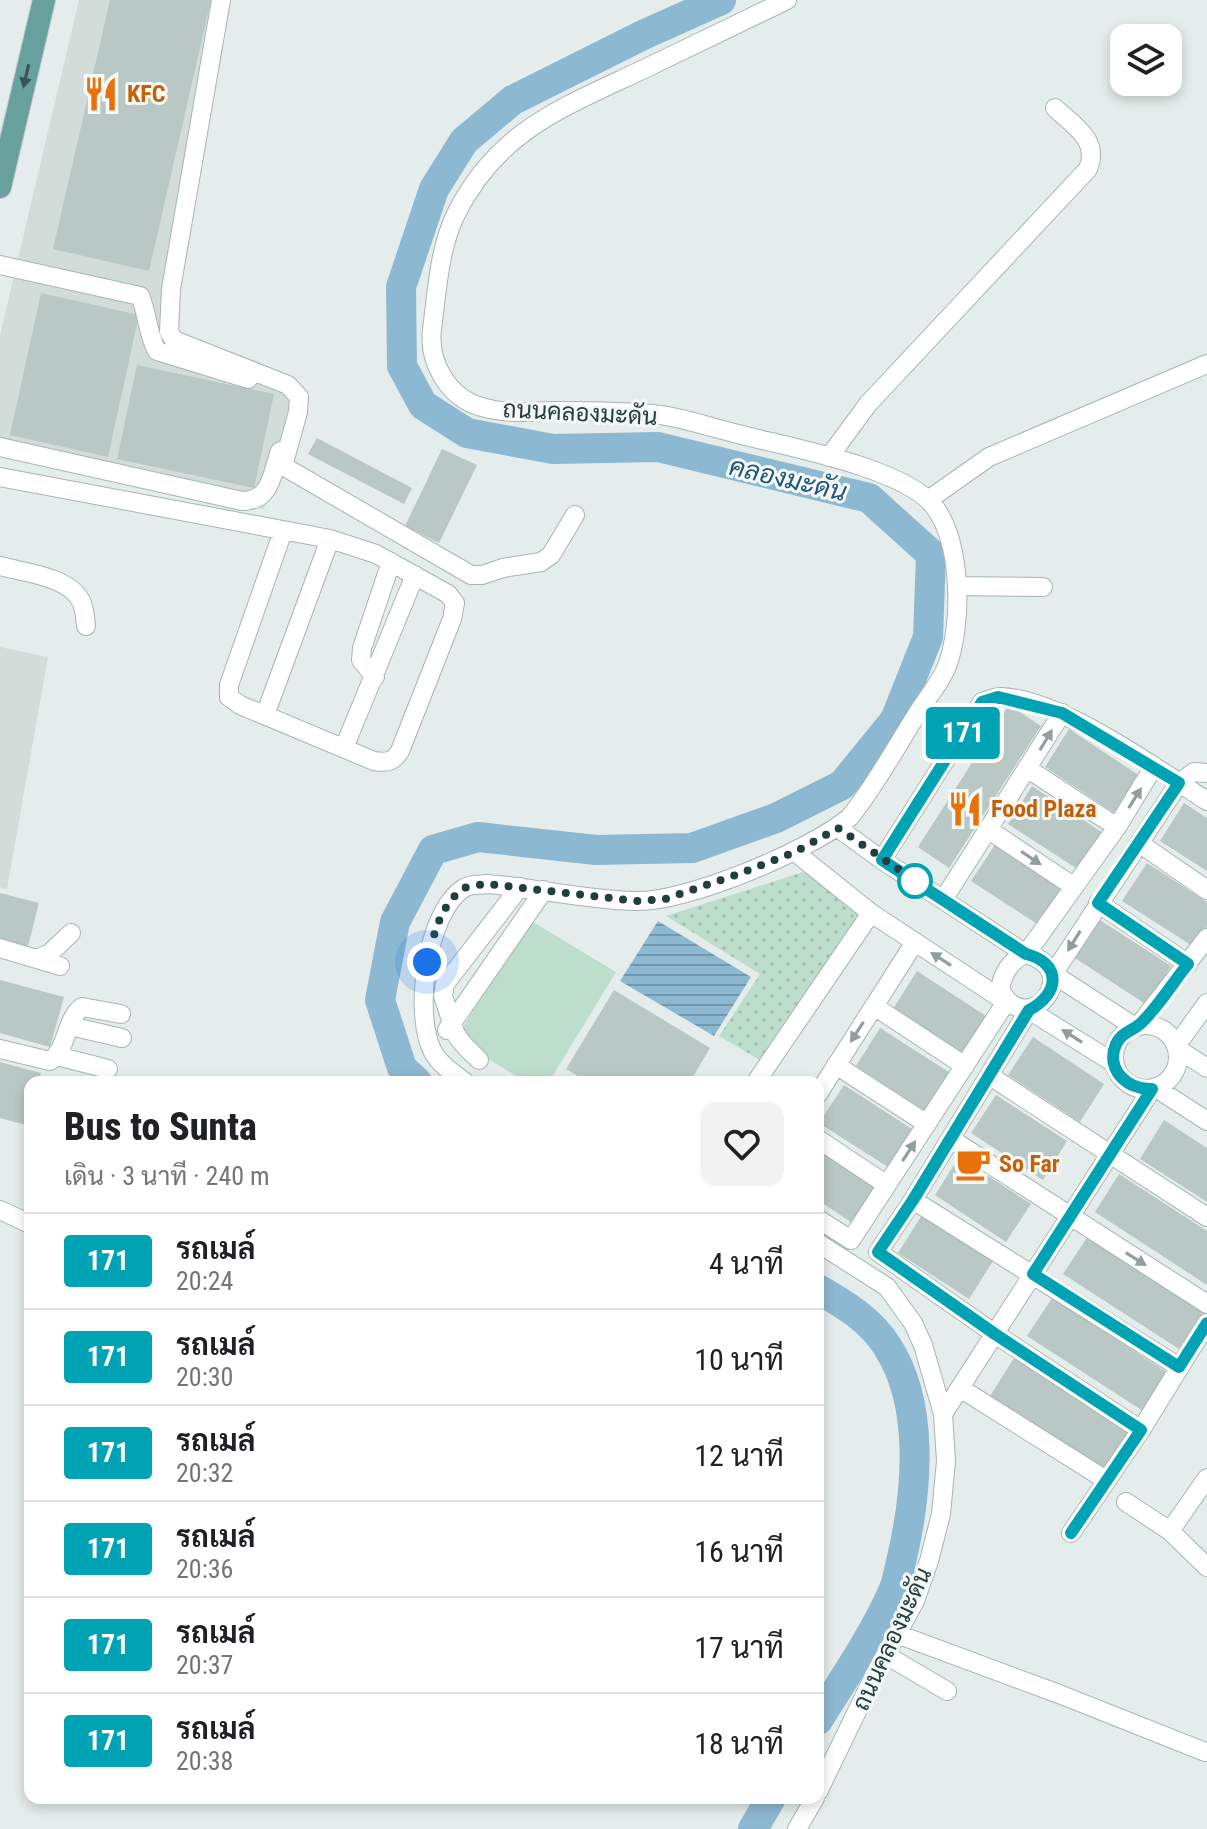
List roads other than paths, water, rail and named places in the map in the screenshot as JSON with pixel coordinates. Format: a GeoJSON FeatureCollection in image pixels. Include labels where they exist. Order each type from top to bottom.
{"type":"FeatureCollection","features":[{"type":"Feature","properties":{"kind":"main road"},"geometry":{"type":"LineString","coordinates":[[0,187],[44,0]]}},
{"type":"Feature","properties":{"kind":"street"},"geometry":{"type":"LineString","coordinates":[[221,0],[171,289],[169,332],[174,340],[288,385],[299,397],[298,412],[283,466],[471,575],[541,562],[551,555],[575,515]]}},
{"type":"Feature","properties":{"kind":"street","name":"ถนนคลองมะดัน"},"geometry":{"type":"LineString","coordinates":[[433,1053],[427,1032],[423,981],[438,922],[465,887],[488,884],[636,901],[665,899],[795,852],[838,828],[861,804],[947,666],[957,618],[958,586],[948,538],[935,507],[918,491],[897,480],[829,457],[664,415],[508,412],[478,407],[458,394],[441,377],[434,360],[431,336],[439,278],[454,218],[472,185],[521,133],[573,101],[787,0]]}},
{"type":"Feature","properties":{"kind":"street"},"geometry":{"type":"LineString","coordinates":[[829,457],[868,404],[1088,169],[1092,148],[1087,139],[1055,108]]}},
{"type":"Feature","properties":{"kind":"street"},"geometry":{"type":"LineString","coordinates":[[0,265],[140,296],[145,307],[149,338],[157,351],[273,387],[286,400],[290,411],[290,423],[265,494],[254,501],[242,501],[0,447]]}},
{"type":"Feature","properties":{"kind":"street"},"geometry":{"type":"LineString","coordinates":[[928,500],[989,457],[1207,364]]}},
{"type":"Feature","properties":{"kind":"street"},"geometry":{"type":"LineString","coordinates":[[0,477],[330,539],[391,562],[448,594],[455,603],[452,619],[395,760],[386,763],[374,761],[240,705],[229,697],[229,685],[283,531]]}},
{"type":"Feature","properties":{"kind":"street"},"geometry":{"type":"LineString","coordinates":[[265,715],[330,539]]}},
{"type":"Feature","properties":{"kind":"street"},"geometry":{"type":"LineString","coordinates":[[375,677],[361,660],[362,648],[391,562]]}},
{"type":"Feature","properties":{"kind":"street"},"geometry":{"type":"LineString","coordinates":[[0,566],[48,578],[76,593],[83,605],[86,626]]}},
{"type":"Feature","properties":{"kind":"street"},"geometry":{"type":"LineString","coordinates":[[344,748],[415,575]]}},
{"type":"Feature","properties":{"kind":"street"},"geometry":{"type":"LineString","coordinates":[[958,586],[1043,587]]}},
{"type":"Feature","properties":{"kind":"street"},"geometry":{"type":"LineString","coordinates":[[882,860],[982,702],[998,697],[1062,713],[1154,766],[1207,801]]}},
{"type":"Feature","properties":{"kind":"street"},"geometry":{"type":"LineString","coordinates":[[943,900],[1062,713]]}},
{"type":"Feature","properties":{"kind":"street"},"geometry":{"type":"LineString","coordinates":[[1006,1002],[1000,989],[1016,958],[1026,954],[1117,827],[1154,766]]}},
{"type":"Feature","properties":{"kind":"street"},"geometry":{"type":"LineString","coordinates":[[1028,769],[1117,827]]}},
{"type":"Feature","properties":{"kind":"street"},"geometry":{"type":"LineString","coordinates":[[1141,1430],[878,1252],[1029,1010],[1050,991],[1053,974],[1179,783],[1194,772],[1207,773]]}},
{"type":"Feature","properties":{"kind":"street"},"geometry":{"type":"LineString","coordinates":[[838,828],[1026,954],[1048,964],[1053,974],[1137,1026],[1148,1025],[1166,1031],[1177,1048],[1207,1068]]}},
{"type":"Feature","properties":{"kind":"street"},"geometry":{"type":"LineString","coordinates":[[989,830],[1073,886]]}},
{"type":"Feature","properties":{"kind":"street"},"geometry":{"type":"LineString","coordinates":[[1139,843],[1207,890]]}},
{"type":"Feature","properties":{"kind":"street"},"geometry":{"type":"LineString","coordinates":[[795,852],[871,913],[1006,1002],[1029,1010],[1114,1063]]}},
{"type":"Feature","properties":{"kind":"street"},"geometry":{"type":"LineString","coordinates":[[479,1060],[454,1031],[443,996],[445,984],[520,887]]}},
{"type":"Feature","properties":{"kind":"street"},"geometry":{"type":"LineString","coordinates":[[458,1076],[433,1053],[544,890]]}},
{"type":"Feature","properties":{"kind":"street"},"geometry":{"type":"LineString","coordinates":[[1098,903],[1188,964]]}},
{"type":"Feature","properties":{"kind":"street"},"geometry":{"type":"LineString","coordinates":[[760,1076],[871,913]]}},
{"type":"Feature","properties":{"kind":"street"},"geometry":{"type":"LineString","coordinates":[[37,959],[50,953],[71,933]]}},
{"type":"Feature","properties":{"kind":"street"},"geometry":{"type":"LineString","coordinates":[[1207,938],[1137,1026],[1122,1035],[1117,1043],[1114,1063],[1119,1076],[1134,1088],[1154,1089],[1163,1085],[1174,1073],[1177,1048],[1207,1003]]}},
{"type":"Feature","properties":{"kind":"street"},"geometry":{"type":"LineString","coordinates":[[824,1084],[915,942]]}},
{"type":"Feature","properties":{"kind":"street"},"geometry":{"type":"LineString","coordinates":[[0,948],[60,966]]}},
{"type":"Feature","properties":{"kind":"street"},"geometry":{"type":"LineString","coordinates":[[824,1223],[851,1240],[1006,1002]]}},
{"type":"Feature","properties":{"kind":"street"},"geometry":{"type":"LineString","coordinates":[[874,1006],[965,1066]]}},
{"type":"Feature","properties":{"kind":"street"},"geometry":{"type":"LineString","coordinates":[[0,1049],[50,1061],[57,1056],[75,1012],[82,1007],[121,1014]]}},
{"type":"Feature","properties":{"kind":"street"},"geometry":{"type":"LineString","coordinates":[[70,1026],[122,1038]]}},
{"type":"Feature","properties":{"kind":"street"},"geometry":{"type":"LineString","coordinates":[[57,1056],[108,1069]]}},
{"type":"Feature","properties":{"kind":"street"},"geometry":{"type":"LineString","coordinates":[[836,1065],[927,1124]]}},
{"type":"Feature","properties":{"kind":"street"},"geometry":{"type":"LineString","coordinates":[[990,1076],[1207,1217]]}},
{"type":"Feature","properties":{"kind":"street"},"geometry":{"type":"LineString","coordinates":[[1154,1089],[1207,1121]]}},
{"type":"Feature","properties":{"kind":"street"},"geometry":{"type":"LineString","coordinates":[[943,1414],[1154,1089]]}},
{"type":"Feature","properties":{"kind":"street"},"geometry":{"type":"LineString","coordinates":[[951,1139],[1207,1304]]}},
{"type":"Feature","properties":{"kind":"street"},"geometry":{"type":"LineString","coordinates":[[824,1143],[887,1185]]}},
{"type":"Feature","properties":{"kind":"street"},"geometry":{"type":"LineString","coordinates":[[913,1200],[1179,1367]]}},
{"type":"Feature","properties":{"kind":"street"},"geometry":{"type":"LineString","coordinates":[[0,1210],[24,1221]]}},
{"type":"Feature","properties":{"kind":"street","name":"ถนนคลองมะดัน"},"geometry":{"type":"LineString","coordinates":[[824,1247],[887,1287],[913,1323],[923,1345],[943,1414],[946,1461],[941,1514],[915,1601],[824,1780]]}},
{"type":"Feature","properties":{"kind":"street"},"geometry":{"type":"LineString","coordinates":[[1071,1533],[1141,1430],[1207,1323]]}},
{"type":"Feature","properties":{"kind":"street"},"geometry":{"type":"LineString","coordinates":[[960,1388],[1106,1480]]}},
{"type":"Feature","properties":{"kind":"street"},"geometry":{"type":"LineString","coordinates":[[1170,1531],[1207,1478]]}},
{"type":"Feature","properties":{"kind":"street"},"geometry":{"type":"LineString","coordinates":[[1126,1502],[1170,1531],[1207,1567]]}},
{"type":"Feature","properties":{"kind":"street"},"geometry":{"type":"LineString","coordinates":[[897,1634],[1205,1752]]}},
{"type":"Feature","properties":{"kind":"street"},"geometry":{"type":"LineString","coordinates":[[886,1655],[947,1691]]}},
{"type":"Feature","properties":{"kind":"street"},"geometry":{"type":"LineString","coordinates":[[797,1829],[812,1804]]}},
{"type":"Feature","properties":{"kind":"water"},"geometry":{"type":"Polygon","coordinates":[[[658,921],[751,977],[714,1036],[620,981],[658,921]]]}},
{"type":"Feature","properties":{"kind":"waterway","name":"คลองมะดัน"},"geometry":{"type":"LineString","coordinates":[[411,1076],[402,1068],[380,1000],[395,922],[433,850],[478,837],[596,850],[692,848],[776,818],[842,785],[895,720],[928,637],[931,554],[869,498],[658,447],[553,449],[467,433],[423,405],[402,366],[401,287],[434,189],[464,141],[513,100],[721,0]]}},
{"type":"Feature","properties":{"kind":"waterway","name":"คลองมะดัน"},"geometry":{"type":"LineString","coordinates":[[824,1293],[865,1320],[887,1346],[908,1394],[914,1448],[912,1502],[894,1589],[868,1640],[824,1710]]}},
{"type":"Feature","properties":{"kind":"waterway","name":"คลองมะดัน"},"geometry":{"type":"LineString","coordinates":[[753,1829],[768,1804]]}},
{"type":"Feature","properties":{"kind":"place","name":"KFC"},"geometry":{"type":"Point","coordinates":[101,94]}},
{"type":"Feature","properties":{"kind":"place","name":"Food Plaza"},"geometry":{"type":"Point","coordinates":[965,809]}},
{"type":"Feature","properties":{"kind":"place","name":"So Far"},"geometry":{"type":"Point","coordinates":[973,1164]}}]}
